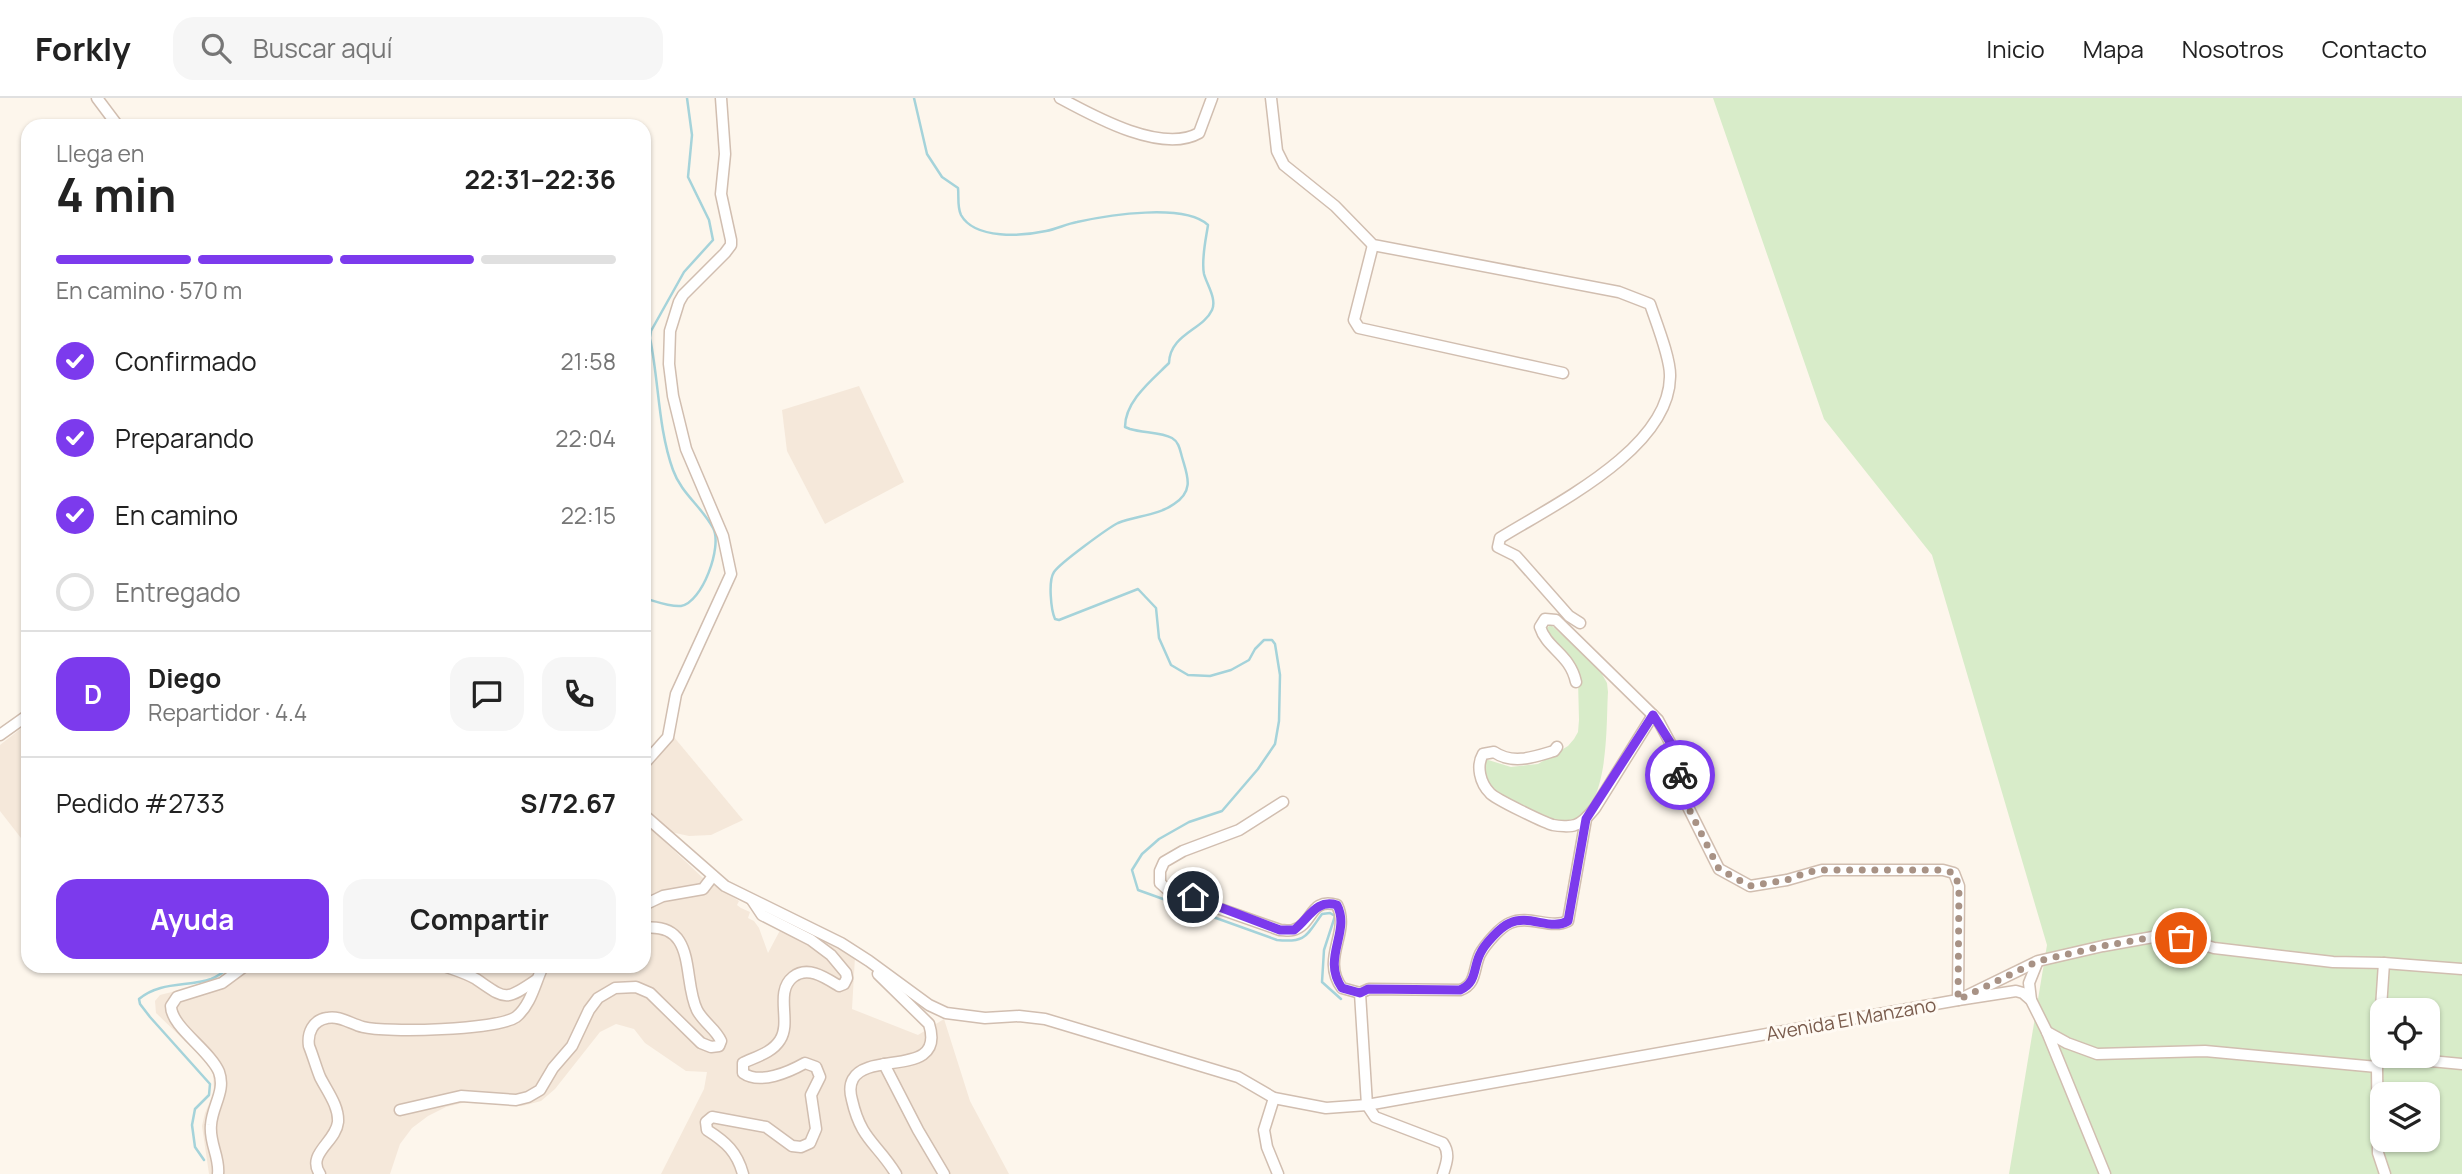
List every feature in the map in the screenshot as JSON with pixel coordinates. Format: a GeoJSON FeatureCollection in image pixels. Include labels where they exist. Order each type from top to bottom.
{"type":"FeatureCollection","features":[{"type":"Feature","properties":{"kind":"street"},"geometry":{"type":"LineString","coordinates":[[97,98],[113,119]]}},
{"type":"Feature","properties":{"kind":"street"},"geometry":{"type":"LineString","coordinates":[[651,756],[668,737],[676,694],[731,574],[723,536],[686,449],[673,396],[669,364],[670,331],[683,295],[731,245],[721,194],[725,154],[721,98]]}},
{"type":"Feature","properties":{"kind":"street"},"geometry":{"type":"LineString","coordinates":[[1060,98],[1140,135],[1171,141],[1188,139],[1199,133],[1212,98]]}},
{"type":"Feature","properties":{"kind":"street"},"geometry":{"type":"LineString","coordinates":[[1271,98],[1277,151],[1284,165],[1323,196],[1373,245],[1619,292],[1650,304],[1671,374],[1667,399],[1654,426],[1611,469],[1500,538],[1498,547],[1516,556],[1569,616],[1580,624]]}},
{"type":"Feature","properties":{"kind":"street"},"geometry":{"type":"LineString","coordinates":[[1373,245],[1354,320],[1359,328],[1563,373]]}},
{"type":"Feature","properties":{"kind":"street"},"geometry":{"type":"LineString","coordinates":[[1576,682],[1573,667],[1543,636],[1540,627],[1545,619],[1556,621],[1653,715],[1675,750],[1688,807],[1719,869],[1734,879],[1750,886],[1787,880],[1822,870],[1943,870],[1954,873],[1959,886],[1958,1000],[2016,991],[2024,993],[2031,1000],[2047,1032],[2105,1174]]}},
{"type":"Feature","properties":{"kind":"street"},"geometry":{"type":"LineString","coordinates":[[1283,802],[1239,830],[1183,851],[1164,862],[1160,871],[1160,883],[1169,891],[1280,930],[1294,930],[1319,905],[1327,902],[1337,905],[1342,914],[1333,970],[1342,988],[1360,993],[1368,989],[1460,990],[1468,987],[1480,954],[1508,923],[1522,919],[1561,925],[1568,921],[1586,819],[1653,715]]}},
{"type":"Feature","properties":{"kind":"street"},"geometry":{"type":"LineString","coordinates":[[0,736],[21,720]]}},
{"type":"Feature","properties":{"kind":"street"},"geometry":{"type":"LineString","coordinates":[[1557,747],[1554,751],[1517,760],[1494,752],[1483,754],[1479,761],[1479,770],[1483,783],[1491,794],[1552,825],[1575,825],[1586,819]]}},
{"type":"Feature","properties":{"kind":"street"},"geometry":{"type":"LineString","coordinates":[[651,821],[713,876],[752,900],[820,932],[869,961],[878,974],[929,1024],[931,1040],[922,1054],[912,1060],[866,1068],[857,1073],[850,1091],[862,1132],[897,1174]]}},
{"type":"Feature","properties":{"kind":"street"},"geometry":{"type":"LineString","coordinates":[[651,902],[663,896],[703,889],[713,876]]}},
{"type":"Feature","properties":{"kind":"street"},"geometry":{"type":"LineString","coordinates":[[743,1174],[734,1152],[724,1140],[707,1129],[706,1122],[712,1117],[757,1124],[766,1127],[792,1146],[801,1147],[810,1143],[816,1129],[811,1095],[820,1077],[816,1067],[805,1063],[780,1074],[749,1077],[743,1073],[741,1066],[773,1049],[780,1041],[785,1026],[785,991],[793,977],[803,972],[813,973],[839,986],[844,984],[847,978],[831,955],[811,940],[762,915],[752,900]]}},
{"type":"Feature","properties":{"kind":"street"},"geometry":{"type":"LineString","coordinates":[[400,1110],[429,1101],[461,1096],[516,1100],[528,1097],[540,1090],[553,1068],[572,1046],[597,998],[608,990],[621,986],[650,992],[701,1042],[711,1047],[719,1046],[719,1036],[705,1023],[693,1000],[682,945],[667,931],[651,928]]}},
{"type":"Feature","properties":{"kind":"street","name":"Avenida El Manzano"},"geometry":{"type":"LineString","coordinates":[[869,961],[929,1005],[946,1013],[985,1018],[1019,1016],[1045,1019],[1238,1077],[1274,1098],[1326,1108],[1367,1105],[1958,1000],[2038,961],[2153,937],[2181,938],[2214,948],[2333,962],[2384,962],[2462,969]]}},
{"type":"Feature","properties":{"kind":"street"},"geometry":{"type":"LineString","coordinates":[[2031,1000],[2030,975],[2038,961]]}},
{"type":"Feature","properties":{"kind":"street"},"geometry":{"type":"LineString","coordinates":[[2381,998],[2384,962]]}},
{"type":"Feature","properties":{"kind":"street"},"geometry":{"type":"LineString","coordinates":[[218,1174],[219,1164],[212,1141],[211,1125],[220,1094],[220,1074],[214,1063],[174,1017],[170,1006],[177,997],[222,983],[236,973]]}},
{"type":"Feature","properties":{"kind":"street"},"geometry":{"type":"LineString","coordinates":[[464,973],[497,995],[504,996],[519,992],[536,980]]}},
{"type":"Feature","properties":{"kind":"street"},"geometry":{"type":"LineString","coordinates":[[320,1174],[316,1168],[316,1160],[335,1134],[338,1122],[336,1109],[309,1046],[309,1035],[316,1023],[330,1017],[364,1027],[388,1029],[428,1030],[494,1026],[507,1022],[522,1012],[540,973]]}},
{"type":"Feature","properties":{"kind":"street"},"geometry":{"type":"LineString","coordinates":[[1360,993],[1367,1105],[1375,1116],[1443,1143],[1448,1158],[1443,1174]]}},
{"type":"Feature","properties":{"kind":"street"},"geometry":{"type":"LineString","coordinates":[[2047,1032],[2097,1054],[2205,1051],[2370,1061]]}},
{"type":"Feature","properties":{"kind":"street"},"geometry":{"type":"LineString","coordinates":[[2057,1056],[2067,1043]]}},
{"type":"Feature","properties":{"kind":"street"},"geometry":{"type":"LineString","coordinates":[[2440,1063],[2462,1064]]}},
{"type":"Feature","properties":{"kind":"street"},"geometry":{"type":"LineString","coordinates":[[884,1064],[944,1174]]}},
{"type":"Feature","properties":{"kind":"street"},"geometry":{"type":"LineString","coordinates":[[2377,1068],[2378,1153],[2385,1174]]}},
{"type":"Feature","properties":{"kind":"street"},"geometry":{"type":"LineString","coordinates":[[1274,1098],[1264,1130],[1267,1147],[1278,1174]]}},
{"type":"Feature","properties":{"kind":"shaded area"},"geometry":{"type":"Polygon","coordinates":[[[859,386],[904,482],[825,524],[787,451],[782,410],[859,386]]]}},
{"type":"Feature","properties":{"kind":"shaded area"},"geometry":{"type":"Polygon","coordinates":[[[21,728],[21,838],[0,811],[0,745],[21,728]]]}},
{"type":"Feature","properties":{"kind":"shaded area"},"geometry":{"type":"Polygon","coordinates":[[[673,736],[743,820],[711,835],[689,836],[666,831],[651,815],[651,760],[673,736]]]}},
{"type":"Feature","properties":{"kind":"shaded area"},"geometry":{"type":"Polygon","coordinates":[[[651,829],[704,879],[739,901],[737,905],[750,912],[748,918],[759,928],[768,953],[786,919],[855,957],[852,1009],[918,1035],[944,1019],[970,1101],[1009,1174],[661,1174],[704,1089],[707,1072],[686,1071],[645,1043],[634,1029],[616,1024],[600,1032],[555,1089],[541,1101],[522,1106],[466,1102],[446,1107],[428,1116],[412,1128],[400,1144],[390,1174],[209,1174],[202,1126],[214,1092],[213,1074],[208,1063],[156,1013],[155,1001],[160,995],[211,982],[226,973],[651,973],[651,829]]]}},
{"type":"Feature","properties":{"kind":"green space"},"geometry":{"type":"Polygon","coordinates":[[[1713,98],[2462,98],[2462,1174],[2009,1174],[2047,945],[1932,555],[1824,419],[1713,98]]]}},
{"type":"Feature","properties":{"kind":"green space"},"geometry":{"type":"Polygon","coordinates":[[[1551,625],[1598,667],[1607,683],[1608,692],[1606,742],[1600,781],[1586,811],[1574,819],[1566,820],[1552,820],[1493,791],[1487,785],[1482,760],[1511,767],[1538,764],[1568,746],[1578,732],[1578,680],[1547,636],[1546,628],[1551,625]]]}},
{"type":"Feature","properties":{"kind":"waterway"},"geometry":{"type":"LineString","coordinates":[[651,331],[684,272],[713,240],[709,220],[688,177],[692,135],[687,98]]}},
{"type":"Feature","properties":{"kind":"waterway"},"geometry":{"type":"LineString","coordinates":[[914,98],[927,154],[942,177],[958,188],[961,215],[977,229],[1000,234],[1025,234],[1091,219],[1146,213],[1182,214],[1197,218],[1208,225],[1203,268],[1212,297],[1212,310],[1202,323],[1175,345],[1169,363],[1134,400],[1129,408],[1125,427],[1168,436],[1174,440],[1179,446],[1186,470],[1188,482],[1185,493],[1181,499],[1161,511],[1118,523],[1058,568],[1051,582],[1052,609],[1055,619],[1059,620],[1138,589],[1156,608],[1159,638],[1171,665],[1188,675],[1210,676],[1231,670],[1249,660],[1264,640],[1272,640],[1275,644],[1280,675],[1279,721],[1275,744],[1258,769],[1222,811],[1189,822],[1159,839],[1142,854],[1132,870],[1138,890],[1277,940],[1300,939],[1322,914],[1330,913],[1335,916],[1324,950],[1322,982],[1341,999]]}},
{"type":"Feature","properties":{"kind":"waterway"},"geometry":{"type":"LineString","coordinates":[[651,344],[664,438],[673,470],[681,486],[713,528],[715,547],[709,573],[689,603],[672,606],[651,600]]}},
{"type":"Feature","properties":{"kind":"waterway"},"geometry":{"type":"LineString","coordinates":[[204,1160],[195,1147],[192,1125],[195,1109],[209,1095],[210,1084],[150,1017],[139,999],[156,989],[211,979],[222,973]]}},
{"type":"Feature","properties":{"kind":"way so far"},"geometry":{"type":"LineString","coordinates":[[1680,775],[1688,807],[1719,869],[1750,886],[1787,880],[1822,870],[1943,870],[1954,873],[1959,886],[1958,1000],[2038,961],[2153,937],[2181,938]]}},
{"type":"Feature","properties":{"kind":"route"},"geometry":{"type":"LineString","coordinates":[[1193,897],[1280,930],[1294,930],[1319,905],[1327,902],[1337,905],[1342,914],[1333,970],[1342,988],[1360,993],[1368,989],[1460,990],[1468,987],[1480,954],[1508,923],[1522,919],[1561,925],[1568,921],[1586,819],[1653,715],[1675,750],[1680,775]]}}]}
